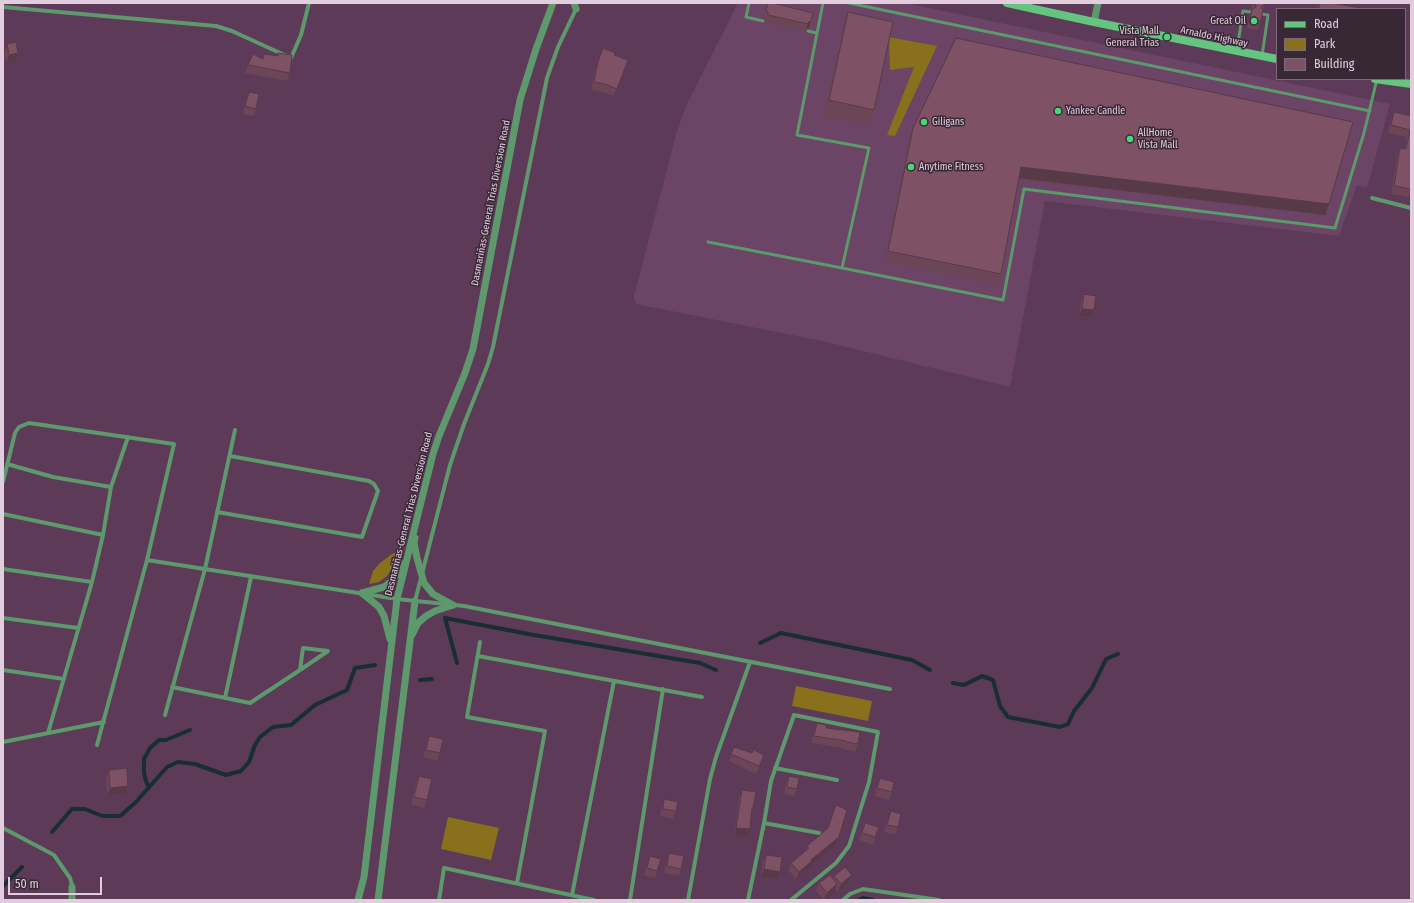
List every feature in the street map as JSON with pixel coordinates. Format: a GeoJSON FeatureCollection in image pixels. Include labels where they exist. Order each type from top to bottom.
{"type":"FeatureCollection","features":[{"type":"Feature","properties":{"kind":"main road","name":"Arnaldo Highway"},"geometry":{"type":"LineString","coordinates":[[1007,3],[1276,59]]}},
{"type":"Feature","properties":{"kind":"main road"},"geometry":{"type":"LineString","coordinates":[[1383,80],[1411,84]]}},
{"type":"Feature","properties":{"kind":"street"},"geometry":{"type":"LineString","coordinates":[[3,7],[216,26],[232,31],[291,58],[301,35],[309,3]]}},
{"type":"Feature","properties":{"kind":"street","name":"Dasmariñas-General Trias Diversion Road"},"geometry":{"type":"LineString","coordinates":[[358,900],[364,878],[397,599],[439,436],[473,349],[520,100],[536,49],[554,3]]}},
{"type":"Feature","properties":{"kind":"street"},"geometry":{"type":"LineString","coordinates":[[1094,22],[1098,3]]}},
{"type":"Feature","properties":{"kind":"street"},"geometry":{"type":"LineString","coordinates":[[378,900],[415,601],[450,465],[464,424],[488,364],[495,341],[547,78],[575,6]]}},
{"type":"Feature","properties":{"kind":"street"},"geometry":{"type":"LineString","coordinates":[[1372,198],[1411,208]]}},
{"type":"Feature","properties":{"kind":"street"},"geometry":{"type":"LineString","coordinates":[[3,482],[15,433],[19,427],[29,423],[174,444],[147,560],[97,745]]}},
{"type":"Feature","properties":{"kind":"street"},"geometry":{"type":"LineString","coordinates":[[165,715],[205,569],[235,430]]}},
{"type":"Feature","properties":{"kind":"street"},"geometry":{"type":"LineString","coordinates":[[48,733],[92,582],[104,534],[111,487],[128,437]]}},
{"type":"Feature","properties":{"kind":"street"},"geometry":{"type":"LineString","coordinates":[[218,512],[362,536],[378,491],[374,484],[369,481],[230,456]]}},
{"type":"Feature","properties":{"kind":"street"},"geometry":{"type":"LineString","coordinates":[[7,464],[53,477],[111,487]]}},
{"type":"Feature","properties":{"kind":"street"},"geometry":{"type":"LineString","coordinates":[[3,514],[104,534]]}},
{"type":"Feature","properties":{"kind":"street"},"geometry":{"type":"LineString","coordinates":[[416,524],[414,544],[424,582],[434,594],[454,605]]}},
{"type":"Feature","properties":{"kind":"street"},"geometry":{"type":"LineString","coordinates":[[362,594],[384,587],[392,581],[408,553]]}},
{"type":"Feature","properties":{"kind":"street"},"geometry":{"type":"LineString","coordinates":[[147,560],[362,594],[454,605],[890,689]]}},
{"type":"Feature","properties":{"kind":"street"},"geometry":{"type":"LineString","coordinates":[[3,568],[92,582]]}},
{"type":"Feature","properties":{"kind":"street"},"geometry":{"type":"LineString","coordinates":[[225,698],[251,577]]}},
{"type":"Feature","properties":{"kind":"street"},"geometry":{"type":"LineString","coordinates":[[362,594],[379,607],[384,616],[392,643]]}},
{"type":"Feature","properties":{"kind":"street"},"geometry":{"type":"LineString","coordinates":[[410,637],[418,623],[426,616],[435,611],[454,605]]}},
{"type":"Feature","properties":{"kind":"street"},"geometry":{"type":"LineString","coordinates":[[3,618],[78,628]]}},
{"type":"Feature","properties":{"kind":"street"},"geometry":{"type":"LineString","coordinates":[[480,642],[467,717],[545,731],[517,884]]}},
{"type":"Feature","properties":{"kind":"street"},"geometry":{"type":"LineString","coordinates":[[172,687],[250,703],[300,670],[328,651],[304,648],[300,670]]}},
{"type":"Feature","properties":{"kind":"street"},"geometry":{"type":"LineString","coordinates":[[478,656],[702,697]]}},
{"type":"Feature","properties":{"kind":"street"},"geometry":{"type":"LineString","coordinates":[[688,900],[714,764],[750,662]]}},
{"type":"Feature","properties":{"kind":"street"},"geometry":{"type":"LineString","coordinates":[[3,670],[64,679]]}},
{"type":"Feature","properties":{"kind":"street"},"geometry":{"type":"LineString","coordinates":[[572,895],[614,681]]}},
{"type":"Feature","properties":{"kind":"street"},"geometry":{"type":"LineString","coordinates":[[630,900],[663,689]]}},
{"type":"Feature","properties":{"kind":"street"},"geometry":{"type":"LineString","coordinates":[[748,900],[764,823],[770,781],[794,715],[878,732],[869,782],[849,846],[836,863],[790,900]]}},
{"type":"Feature","properties":{"kind":"street"},"geometry":{"type":"LineString","coordinates":[[3,742],[104,722]]}},
{"type":"Feature","properties":{"kind":"street"},"geometry":{"type":"LineString","coordinates":[[775,768],[837,780]]}},
{"type":"Feature","properties":{"kind":"street"},"geometry":{"type":"LineString","coordinates":[[764,823],[819,833]]}},
{"type":"Feature","properties":{"kind":"street"},"geometry":{"type":"LineString","coordinates":[[3,828],[54,856],[70,878],[76,900]]}},
{"type":"Feature","properties":{"kind":"street"},"geometry":{"type":"LineString","coordinates":[[439,900],[444,868],[594,900]]}},
{"type":"Feature","properties":{"kind":"street"},"geometry":{"type":"LineString","coordinates":[[72,887],[72,900]]}},
{"type":"Feature","properties":{"kind":"street"},"geometry":{"type":"LineString","coordinates":[[843,900],[850,894],[863,889],[939,900]]}},
{"type":"Feature","properties":{"kind":"lane"},"geometry":{"type":"LineString","coordinates":[[749,3],[746,17],[763,21]]}},
{"type":"Feature","properties":{"kind":"lane"},"geometry":{"type":"LineString","coordinates":[[823,3],[797,134],[868,148],[842,268]]}},
{"type":"Feature","properties":{"kind":"lane"},"geometry":{"type":"LineString","coordinates":[[849,3],[1370,111]]}},
{"type":"Feature","properties":{"kind":"lane"},"geometry":{"type":"LineString","coordinates":[[1237,51],[1244,11],[1251,12]]}},
{"type":"Feature","properties":{"kind":"lane"},"geometry":{"type":"LineString","coordinates":[[1262,14],[1268,15],[1262,56]]}},
{"type":"Feature","properties":{"kind":"lane"},"geometry":{"type":"LineString","coordinates":[[808,31],[817,34]]}},
{"type":"Feature","properties":{"kind":"lane"},"geometry":{"type":"LineString","coordinates":[[708,242],[1003,300],[1024,189],[1335,228],[1370,111],[1376,80]]}},
{"type":"Feature","properties":{"kind":"shaded area","name":"Vista Mall General Trias"},"geometry":{"type":"Polygon","coordinates":[[[738,3],[905,3],[1390,104],[1367,188],[1357,185],[1339,236],[1045,201],[1010,387],[822,341],[636,304],[634,296],[677,131],[686,106],[738,3]]]}},
{"type":"Feature","properties":{"kind":"green space"},"geometry":{"type":"Polygon","coordinates":[[[889,37],[937,46],[895,136],[887,135],[914,67],[890,70],[889,37]]]}},
{"type":"Feature","properties":{"kind":"green space"},"geometry":{"type":"Polygon","coordinates":[[[404,550],[387,576],[379,582],[369,584],[373,571],[380,563],[392,554],[404,550]]]}},
{"type":"Feature","properties":{"kind":"green space"},"geometry":{"type":"Polygon","coordinates":[[[796,686],[872,701],[868,721],[792,706],[796,686]]]}},
{"type":"Feature","properties":{"kind":"green space"},"geometry":{"type":"Polygon","coordinates":[[[448,817],[499,828],[491,860],[441,849],[448,817]]]}},
{"type":"Feature","properties":{"kind":"building"},"geometry":{"type":"Polygon","coordinates":[[[768,3],[813,13],[811,21],[808,22],[808,24],[768,15],[766,10],[768,3]]]}},
{"type":"Feature","properties":{"kind":"building","name":"Great Oil"},"geometry":{"type":"Polygon","coordinates":[[[1253,3],[1265,3],[1261,7],[1263,11],[1260,24],[1249,22],[1252,9],[1256,7],[1253,3]]]}},
{"type":"Feature","properties":{"kind":"building"},"geometry":{"type":"Polygon","coordinates":[[[1320,3],[1332,3],[1360,8],[1319,8],[1320,3]]]}},
{"type":"Feature","properties":{"kind":"building"},"geometry":{"type":"Polygon","coordinates":[[[848,12],[893,22],[874,110],[829,100],[848,12]]]}},
{"type":"Feature","properties":{"kind":"building"},"geometry":{"type":"Polygon","coordinates":[[[956,38],[1353,122],[1329,204],[1021,167],[1001,274],[888,251],[913,128],[956,38]]]}},
{"type":"Feature","properties":{"kind":"building"},"geometry":{"type":"Polygon","coordinates":[[[16,42],[18,53],[9,55],[7,44],[16,42]]]}},
{"type":"Feature","properties":{"kind":"building"},"geometry":{"type":"Polygon","coordinates":[[[603,48],[615,53],[614,55],[628,60],[617,89],[605,84],[594,82],[598,62],[603,48]]]}},
{"type":"Feature","properties":{"kind":"building"},"geometry":{"type":"Polygon","coordinates":[[[278,53],[292,55],[290,73],[248,65],[253,54],[263,59],[264,54],[278,56],[278,53]]]}},
{"type":"Feature","properties":{"kind":"building"},"geometry":{"type":"Polygon","coordinates":[[[249,92],[259,94],[256,109],[245,106],[249,92]]]}},
{"type":"Feature","properties":{"kind":"building"},"geometry":{"type":"Polygon","coordinates":[[[1394,112],[1411,116],[1411,189],[1394,186],[1400,148],[1406,149],[1410,130],[1391,125],[1394,112]]]}},
{"type":"Feature","properties":{"kind":"building"},"geometry":{"type":"Polygon","coordinates":[[[1084,294],[1096,296],[1094,310],[1082,309],[1084,294]]]}},
{"type":"Feature","properties":{"kind":"building"},"geometry":{"type":"Polygon","coordinates":[[[817,723],[826,725],[826,728],[860,732],[858,744],[814,736],[817,723]]]}},
{"type":"Feature","properties":{"kind":"building"},"geometry":{"type":"Polygon","coordinates":[[[429,736],[443,739],[440,753],[426,750],[429,736]]]}},
{"type":"Feature","properties":{"kind":"building"},"geometry":{"type":"Polygon","coordinates":[[[734,747],[752,753],[754,750],[764,755],[759,766],[731,754],[734,747]]]}},
{"type":"Feature","properties":{"kind":"building"},"geometry":{"type":"Polygon","coordinates":[[[127,768],[128,786],[110,788],[109,770],[127,768]]]}},
{"type":"Feature","properties":{"kind":"building"},"geometry":{"type":"Polygon","coordinates":[[[419,776],[432,779],[427,800],[414,797],[419,776]]]}},
{"type":"Feature","properties":{"kind":"building"},"geometry":{"type":"Polygon","coordinates":[[[789,776],[799,778],[797,789],[787,787],[789,776]]]}},
{"type":"Feature","properties":{"kind":"building"},"geometry":{"type":"Polygon","coordinates":[[[880,778],[894,782],[892,792],[877,788],[880,778]]]}},
{"type":"Feature","properties":{"kind":"building"},"geometry":{"type":"Polygon","coordinates":[[[742,790],[756,792],[752,808],[750,829],[736,828],[742,790]]]}},
{"type":"Feature","properties":{"kind":"building"},"geometry":{"type":"Polygon","coordinates":[[[664,799],[678,802],[676,811],[663,809],[664,799]]]}},
{"type":"Feature","properties":{"kind":"building"},"geometry":{"type":"Polygon","coordinates":[[[836,805],[847,810],[839,837],[799,872],[791,863],[809,848],[807,846],[828,828],[836,805]]]}},
{"type":"Feature","properties":{"kind":"building"},"geometry":{"type":"Polygon","coordinates":[[[891,811],[901,814],[898,827],[887,825],[891,811]]]}},
{"type":"Feature","properties":{"kind":"building"},"geometry":{"type":"Polygon","coordinates":[[[865,823],[879,827],[875,837],[862,833],[865,823]]]}},
{"type":"Feature","properties":{"kind":"building"},"geometry":{"type":"Polygon","coordinates":[[[669,853],[684,856],[681,869],[667,866],[669,853]]]}},
{"type":"Feature","properties":{"kind":"building"},"geometry":{"type":"Polygon","coordinates":[[[766,855],[782,857],[780,872],[764,869],[766,855]]]}},
{"type":"Feature","properties":{"kind":"building"},"geometry":{"type":"Polygon","coordinates":[[[650,856],[661,859],[657,871],[647,868],[650,856]]]}},
{"type":"Feature","properties":{"kind":"building"},"geometry":{"type":"Polygon","coordinates":[[[845,867],[852,875],[841,884],[834,876],[845,867]]]}},
{"type":"Feature","properties":{"kind":"building"},"geometry":{"type":"Polygon","coordinates":[[[830,875],[837,884],[827,893],[819,883],[830,875]]]}},
{"type":"Feature","properties":{"kind":"waterway"},"geometry":{"type":"LineString","coordinates":[[457,663],[445,618],[534,635],[700,663],[716,670]]}},
{"type":"Feature","properties":{"kind":"waterway"},"geometry":{"type":"LineString","coordinates":[[760,643],[781,633],[912,660],[930,670]]}},
{"type":"Feature","properties":{"kind":"waterway"},"geometry":{"type":"LineString","coordinates":[[953,683],[964,685],[982,676],[993,680],[1000,706],[1008,717],[1060,727],[1068,724],[1074,711],[1092,688],[1106,659],[1118,654]]}},
{"type":"Feature","properties":{"kind":"waterway"},"geometry":{"type":"LineString","coordinates":[[52,832],[72,809],[85,809],[102,816],[120,816],[135,803],[167,767],[178,762],[195,764],[226,775],[241,771],[249,762],[255,745],[260,737],[273,727],[291,725],[315,705],[347,690],[355,668],[375,665]]}},
{"type":"Feature","properties":{"kind":"waterway"},"geometry":{"type":"LineString","coordinates":[[420,680],[432,679]]}},
{"type":"Feature","properties":{"kind":"waterway"},"geometry":{"type":"LineString","coordinates":[[149,788],[144,773],[144,759],[150,748],[159,740],[166,740],[190,730]]}},
{"type":"Feature","properties":{"kind":"waterway"},"geometry":{"type":"LineString","coordinates":[[3,886],[22,867]]}},
{"type":"Feature","properties":{"kind":"waterway"},"geometry":{"type":"LineString","coordinates":[[859,900],[863,898],[873,900]]}},
{"type":"Feature","properties":{"kind":"place","name":"Great Oil"},"geometry":{"type":"Point","coordinates":[1254,21]}},
{"type":"Feature","properties":{"kind":"place","name":"Vista Mall General Trias"},"geometry":{"type":"Point","coordinates":[1167,37]}},
{"type":"Feature","properties":{"kind":"place","name":"Yankee Candle"},"geometry":{"type":"Point","coordinates":[1058,111]}},
{"type":"Feature","properties":{"kind":"place","name":"Giligans"},"geometry":{"type":"Point","coordinates":[924,122]}},
{"type":"Feature","properties":{"kind":"place","name":"AllHome Vista Mall"},"geometry":{"type":"Point","coordinates":[1130,139]}},
{"type":"Feature","properties":{"kind":"place","name":"Anytime Fitness"},"geometry":{"type":"Point","coordinates":[911,167]}}]}
